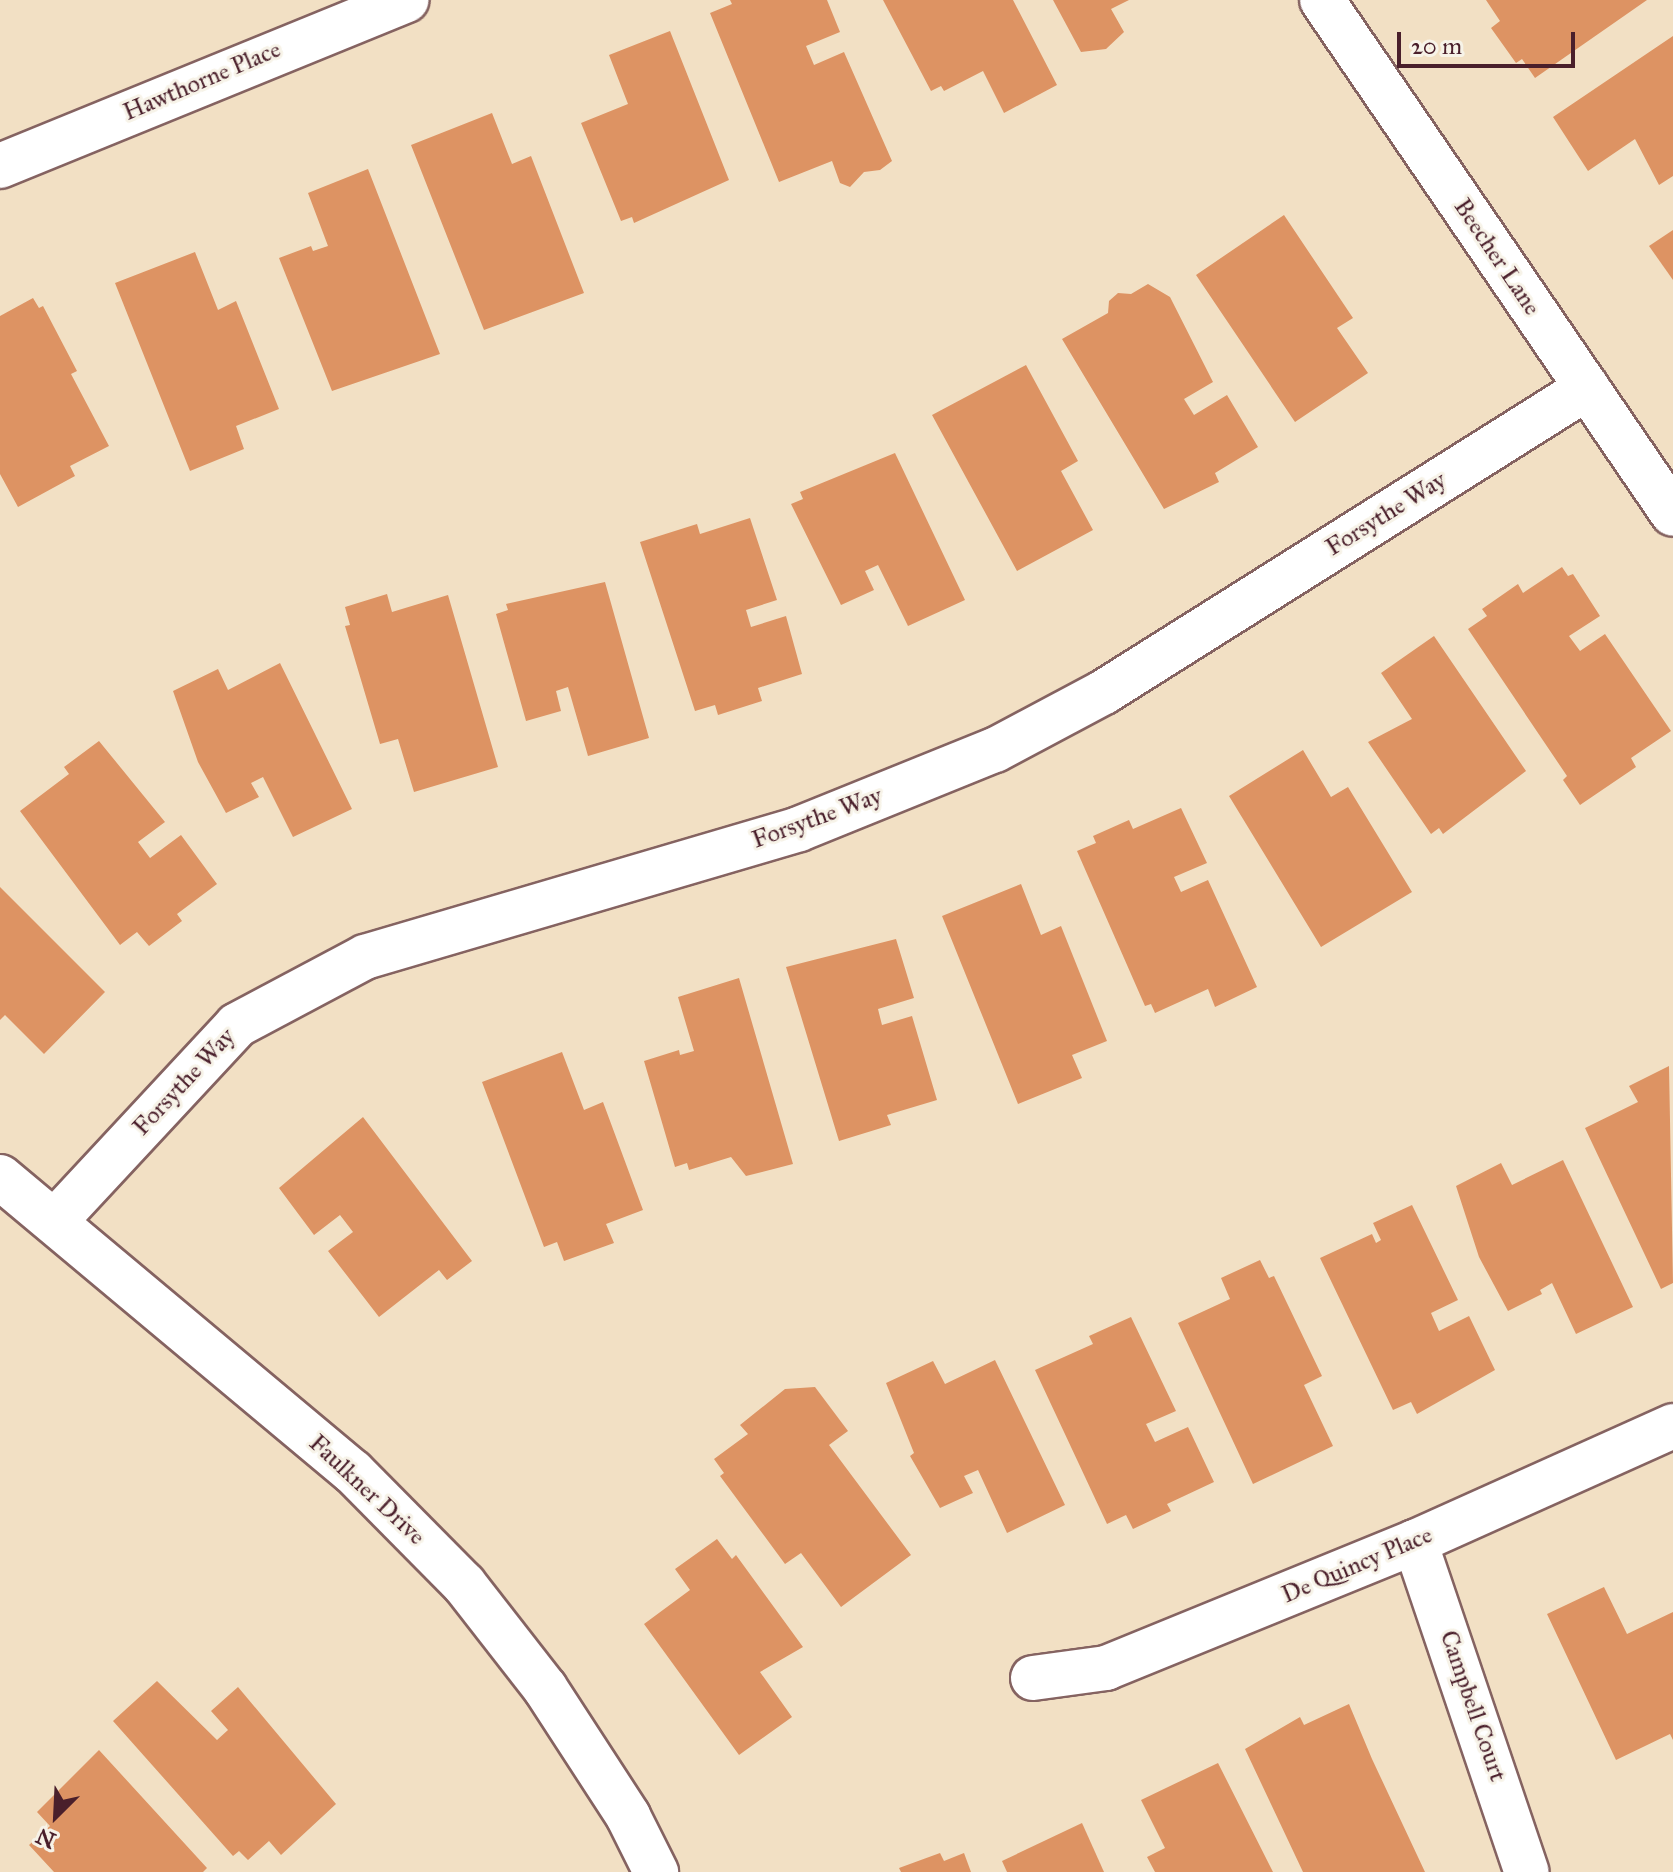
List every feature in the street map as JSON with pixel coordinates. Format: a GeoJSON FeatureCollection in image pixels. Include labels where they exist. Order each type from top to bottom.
{"type":"FeatureCollection","features":[{"type":"Feature","properties":{"kind":"street","name":"Hawthorne Place"},"geometry":{"type":"LineString","coordinates":[[0,166],[406,0]]}},
{"type":"Feature","properties":{"kind":"street","name":"Beecher Lane"},"geometry":{"type":"LineString","coordinates":[[1322,0],[1673,514]]}},
{"type":"Feature","properties":{"kind":"street","name":"Forsythe Way"},"geometry":{"type":"LineString","coordinates":[[55,1221],[237,1025],[365,957],[799,829],[995,750],[1104,692],[1587,388]]}},
{"type":"Feature","properties":{"kind":"street","name":"Faulkner Drive"},"geometry":{"type":"LineString","coordinates":[[0,1177],[353,1472],[464,1584],[545,1688],[628,1816],[656,1872]]}},
{"type":"Feature","properties":{"kind":"street","name":"De Quincy Place"},"geometry":{"type":"LineString","coordinates":[[1033,1678],[1106,1668],[1415,1542],[1673,1426]]}},
{"type":"Feature","properties":{"kind":"street","name":"Campbell Court"},"geometry":{"type":"LineString","coordinates":[[1415,1542],[1527,1872]]}},
{"type":"Feature","properties":{"kind":"building"},"geometry":{"type":"Polygon","coordinates":[[[730,0],[827,0],[840,32],[806,46],[814,65],[844,52],[892,161],[880,170],[864,172],[850,187],[840,183],[832,161],[779,182],[710,13],[732,4],[730,0]]]}},
{"type":"Feature","properties":{"kind":"building"},"geometry":{"type":"Polygon","coordinates":[[[883,0],[1013,0],[1057,85],[1004,113],[983,71],[944,91],[941,86],[931,91],[883,0]]]}},
{"type":"Feature","properties":{"kind":"building"},"geometry":{"type":"Polygon","coordinates":[[[1053,0],[1129,0],[1111,9],[1124,32],[1106,49],[1081,52],[1053,0]]]}},
{"type":"Feature","properties":{"kind":"building"},"geometry":{"type":"Polygon","coordinates":[[[1486,0],[1647,0],[1535,78],[1522,59],[1516,63],[1491,28],[1500,21],[1486,0]]]}},
{"type":"Feature","properties":{"kind":"building"},"geometry":{"type":"Polygon","coordinates":[[[670,31],[729,180],[634,223],[632,217],[621,221],[581,123],[628,104],[609,55],[670,31]]]}},
{"type":"Feature","properties":{"kind":"building"},"geometry":{"type":"Polygon","coordinates":[[[1673,36],[1673,176],[1659,185],[1635,139],[1588,171],[1553,117],[1673,36]]]}},
{"type":"Feature","properties":{"kind":"building"},"geometry":{"type":"Polygon","coordinates":[[[492,113],[512,164],[531,156],[584,293],[484,330],[411,145],[492,113]]]}},
{"type":"Feature","properties":{"kind":"building"},"geometry":{"type":"Polygon","coordinates":[[[368,169],[440,354],[332,391],[279,258],[311,246],[313,251],[328,246],[308,193],[368,169]]]}},
{"type":"Feature","properties":{"kind":"building"},"geometry":{"type":"Polygon","coordinates":[[[1284,215],[1353,318],[1337,328],[1368,373],[1295,422],[1196,275],[1284,215]]]}},
{"type":"Feature","properties":{"kind":"building"},"geometry":{"type":"Polygon","coordinates":[[[1673,230],[1673,280],[1649,246],[1673,230]]]}},
{"type":"Feature","properties":{"kind":"building"},"geometry":{"type":"Polygon","coordinates":[[[195,252],[218,310],[236,301],[279,409],[236,426],[244,449],[190,471],[115,283],[195,252]]]}},
{"type":"Feature","properties":{"kind":"building"},"geometry":{"type":"Polygon","coordinates":[[[1148,284],[1170,297],[1213,382],[1184,399],[1194,415],[1227,395],[1258,447],[1215,473],[1219,482],[1164,509],[1062,339],[1108,313],[1109,301],[1118,293],[1131,294],[1148,284]]]}},
{"type":"Feature","properties":{"kind":"building"},"geometry":{"type":"Polygon","coordinates":[[[33,298],[39,308],[43,306],[77,371],[71,374],[109,446],[70,466],[75,476],[18,507],[0,474],[0,316],[33,298]]]}},
{"type":"Feature","properties":{"kind":"building"},"geometry":{"type":"Polygon","coordinates":[[[1026,365],[1078,461],[1061,471],[1093,530],[1017,571],[932,415],[1026,365]]]}},
{"type":"Feature","properties":{"kind":"building"},"geometry":{"type":"Polygon","coordinates":[[[895,453],[965,600],[908,626],[878,565],[865,571],[874,590],[841,605],[791,504],[803,499],[800,492],[895,453]]]}},
{"type":"Feature","properties":{"kind":"building"},"geometry":{"type":"Polygon","coordinates":[[[750,518],[777,600],[746,610],[751,627],[786,616],[802,674],[758,688],[762,701],[718,715],[715,705],[695,711],[640,542],[697,524],[700,534],[750,518]]]}},
{"type":"Feature","properties":{"kind":"building"},"geometry":{"type":"Polygon","coordinates":[[[1562,567],[1568,576],[1573,574],[1600,616],[1569,636],[1580,651],[1605,634],[1671,731],[1631,758],[1636,767],[1580,805],[1563,780],[1567,776],[1468,629],[1487,616],[1482,609],[1518,584],[1523,593],[1562,567]]]}},
{"type":"Feature","properties":{"kind":"building"},"geometry":{"type":"Polygon","coordinates":[[[605,582],[649,738],[588,756],[568,687],[556,691],[561,711],[526,721],[496,614],[508,610],[506,604],[605,582]]]}},
{"type":"Feature","properties":{"kind":"building"},"geometry":{"type":"Polygon","coordinates":[[[387,594],[392,612],[448,595],[498,767],[414,792],[398,739],[380,744],[345,626],[350,625],[345,607],[387,594]]]}},
{"type":"Feature","properties":{"kind":"building"},"geometry":{"type":"Polygon","coordinates":[[[1434,636],[1526,771],[1443,834],[1439,828],[1431,834],[1368,742],[1412,719],[1381,673],[1434,636]]]}},
{"type":"Feature","properties":{"kind":"building"},"geometry":{"type":"Polygon","coordinates":[[[280,663],[352,809],[293,837],[263,777],[251,783],[259,797],[226,813],[198,762],[173,691],[218,669],[228,690],[280,663]]]}},
{"type":"Feature","properties":{"kind":"building"},"geometry":{"type":"Polygon","coordinates":[[[99,741],[165,822],[138,842],[150,858],[181,835],[217,884],[177,914],[182,921],[149,946],[137,932],[120,945],[20,811],[69,774],[64,767],[99,741]]]}},
{"type":"Feature","properties":{"kind":"building"},"geometry":{"type":"Polygon","coordinates":[[[1303,750],[1331,797],[1348,787],[1412,892],[1321,947],[1229,796],[1303,750]]]}},
{"type":"Feature","properties":{"kind":"building"},"geometry":{"type":"Polygon","coordinates":[[[1181,808],[1207,863],[1174,877],[1181,892],[1208,880],[1257,987],[1215,1007],[1208,989],[1155,1013],[1151,1004],[1145,1006],[1077,851],[1096,843],[1093,836],[1129,820],[1133,829],[1181,808]]]}},
{"type":"Feature","properties":{"kind":"building"},"geometry":{"type":"Polygon","coordinates":[[[1021,884],[1041,935],[1061,926],[1107,1041],[1072,1055],[1082,1078],[1018,1104],[942,916],[1021,884]]]}},
{"type":"Feature","properties":{"kind":"building"},"geometry":{"type":"Polygon","coordinates":[[[0,887],[105,992],[44,1054],[5,1015],[0,1020],[0,887]]]}},
{"type":"Feature","properties":{"kind":"building"},"geometry":{"type":"Polygon","coordinates":[[[896,939],[914,998],[878,1009],[882,1025],[912,1016],[937,1100],[887,1115],[891,1125],[839,1141],[786,967],[896,939]]]}},
{"type":"Feature","properties":{"kind":"building"},"geometry":{"type":"Polygon","coordinates":[[[739,978],[793,1164],[746,1176],[731,1157],[689,1170],[687,1163],[675,1167],[644,1061],[679,1050],[680,1055],[694,1051],[678,997],[739,978]]]}},
{"type":"Feature","properties":{"kind":"building"},"geometry":{"type":"Polygon","coordinates":[[[562,1052],[584,1110],[603,1102],[643,1210],[606,1224],[614,1243],[564,1261],[557,1242],[544,1247],[482,1082],[562,1052]]]}},
{"type":"Feature","properties":{"kind":"building"},"geometry":{"type":"Polygon","coordinates":[[[1669,1066],[1673,1283],[1661,1289],[1585,1128],[1638,1102],[1629,1086],[1669,1066]]]}},
{"type":"Feature","properties":{"kind":"building"},"geometry":{"type":"Polygon","coordinates":[[[363,1117],[472,1261],[447,1280],[439,1270],[379,1317],[328,1251],[353,1232],[340,1215],[314,1235],[279,1188],[363,1117]]]}},
{"type":"Feature","properties":{"kind":"building"},"geometry":{"type":"Polygon","coordinates":[[[1563,1160],[1633,1307],[1576,1334],[1552,1283],[1540,1290],[1542,1294],[1508,1311],[1479,1257],[1456,1186],[1501,1163],[1512,1185],[1563,1160]]]}},
{"type":"Feature","properties":{"kind":"building"},"geometry":{"type":"Polygon","coordinates":[[[1412,1205],[1458,1300],[1431,1313],[1439,1331],[1469,1316],[1495,1370],[1417,1414],[1411,1402],[1393,1410],[1320,1258],[1372,1234],[1376,1243],[1381,1240],[1373,1223],[1412,1205]]]}},
{"type":"Feature","properties":{"kind":"building"},"geometry":{"type":"Polygon","coordinates":[[[1260,1260],[1269,1278],[1274,1276],[1322,1376],[1304,1385],[1333,1446],[1253,1484],[1178,1323],[1230,1299],[1221,1278],[1260,1260]]]}},
{"type":"Feature","properties":{"kind":"building"},"geometry":{"type":"Polygon","coordinates":[[[1131,1317],[1176,1411],[1146,1424],[1155,1442],[1188,1427],[1214,1482],[1167,1504],[1171,1511],[1133,1529],[1126,1515],[1107,1524],[1035,1370],[1093,1344],[1089,1336],[1131,1317]]]}},
{"type":"Feature","properties":{"kind":"building"},"geometry":{"type":"Polygon","coordinates":[[[995,1360],[1065,1505],[1007,1533],[978,1470],[964,1476],[973,1493],[940,1508],[910,1456],[914,1453],[886,1383],[933,1361],[945,1384],[995,1360]]]}},
{"type":"Feature","properties":{"kind":"building"},"geometry":{"type":"Polygon","coordinates":[[[815,1387],[848,1431],[829,1445],[911,1555],[841,1607],[801,1553],[785,1564],[720,1476],[724,1473],[714,1459],[748,1434],[740,1425],[785,1389],[815,1387]]]}},
{"type":"Feature","properties":{"kind":"building"},"geometry":{"type":"Polygon","coordinates":[[[717,1539],[732,1559],[736,1555],[803,1647],[760,1672],[792,1717],[739,1755],[644,1624],[690,1590],[675,1569],[717,1539]]]}},
{"type":"Feature","properties":{"kind":"building"},"geometry":{"type":"Polygon","coordinates":[[[1604,1587],[1627,1634],[1673,1612],[1673,1740],[1670,1734],[1616,1760],[1547,1614],[1604,1587]]]}},
{"type":"Feature","properties":{"kind":"building"},"geometry":{"type":"Polygon","coordinates":[[[157,1681],[217,1740],[228,1730],[211,1711],[238,1687],[336,1804],[281,1855],[269,1841],[248,1860],[239,1851],[233,1856],[113,1721],[157,1681]]]}},
{"type":"Feature","properties":{"kind":"building"},"geometry":{"type":"Polygon","coordinates":[[[1349,1704],[1425,1872],[1303,1872],[1245,1749],[1300,1717],[1304,1725],[1349,1704]]]}},
{"type":"Feature","properties":{"kind":"building"},"geometry":{"type":"Polygon","coordinates":[[[99,1750],[207,1868],[203,1872],[54,1872],[29,1845],[50,1826],[37,1812],[99,1750]]]}},
{"type":"Feature","properties":{"kind":"building"},"geometry":{"type":"Polygon","coordinates":[[[1218,1763],[1273,1872],[1155,1872],[1147,1857],[1165,1848],[1141,1800],[1218,1763]]]}},
{"type":"Feature","properties":{"kind":"building"},"geometry":{"type":"Polygon","coordinates":[[[1082,1823],[1104,1872],[1007,1872],[1002,1861],[1082,1823]]]}},
{"type":"Feature","properties":{"kind":"building"},"geometry":{"type":"Polygon","coordinates":[[[940,1853],[944,1861],[964,1853],[971,1872],[901,1872],[899,1868],[940,1853]]]}}]}
